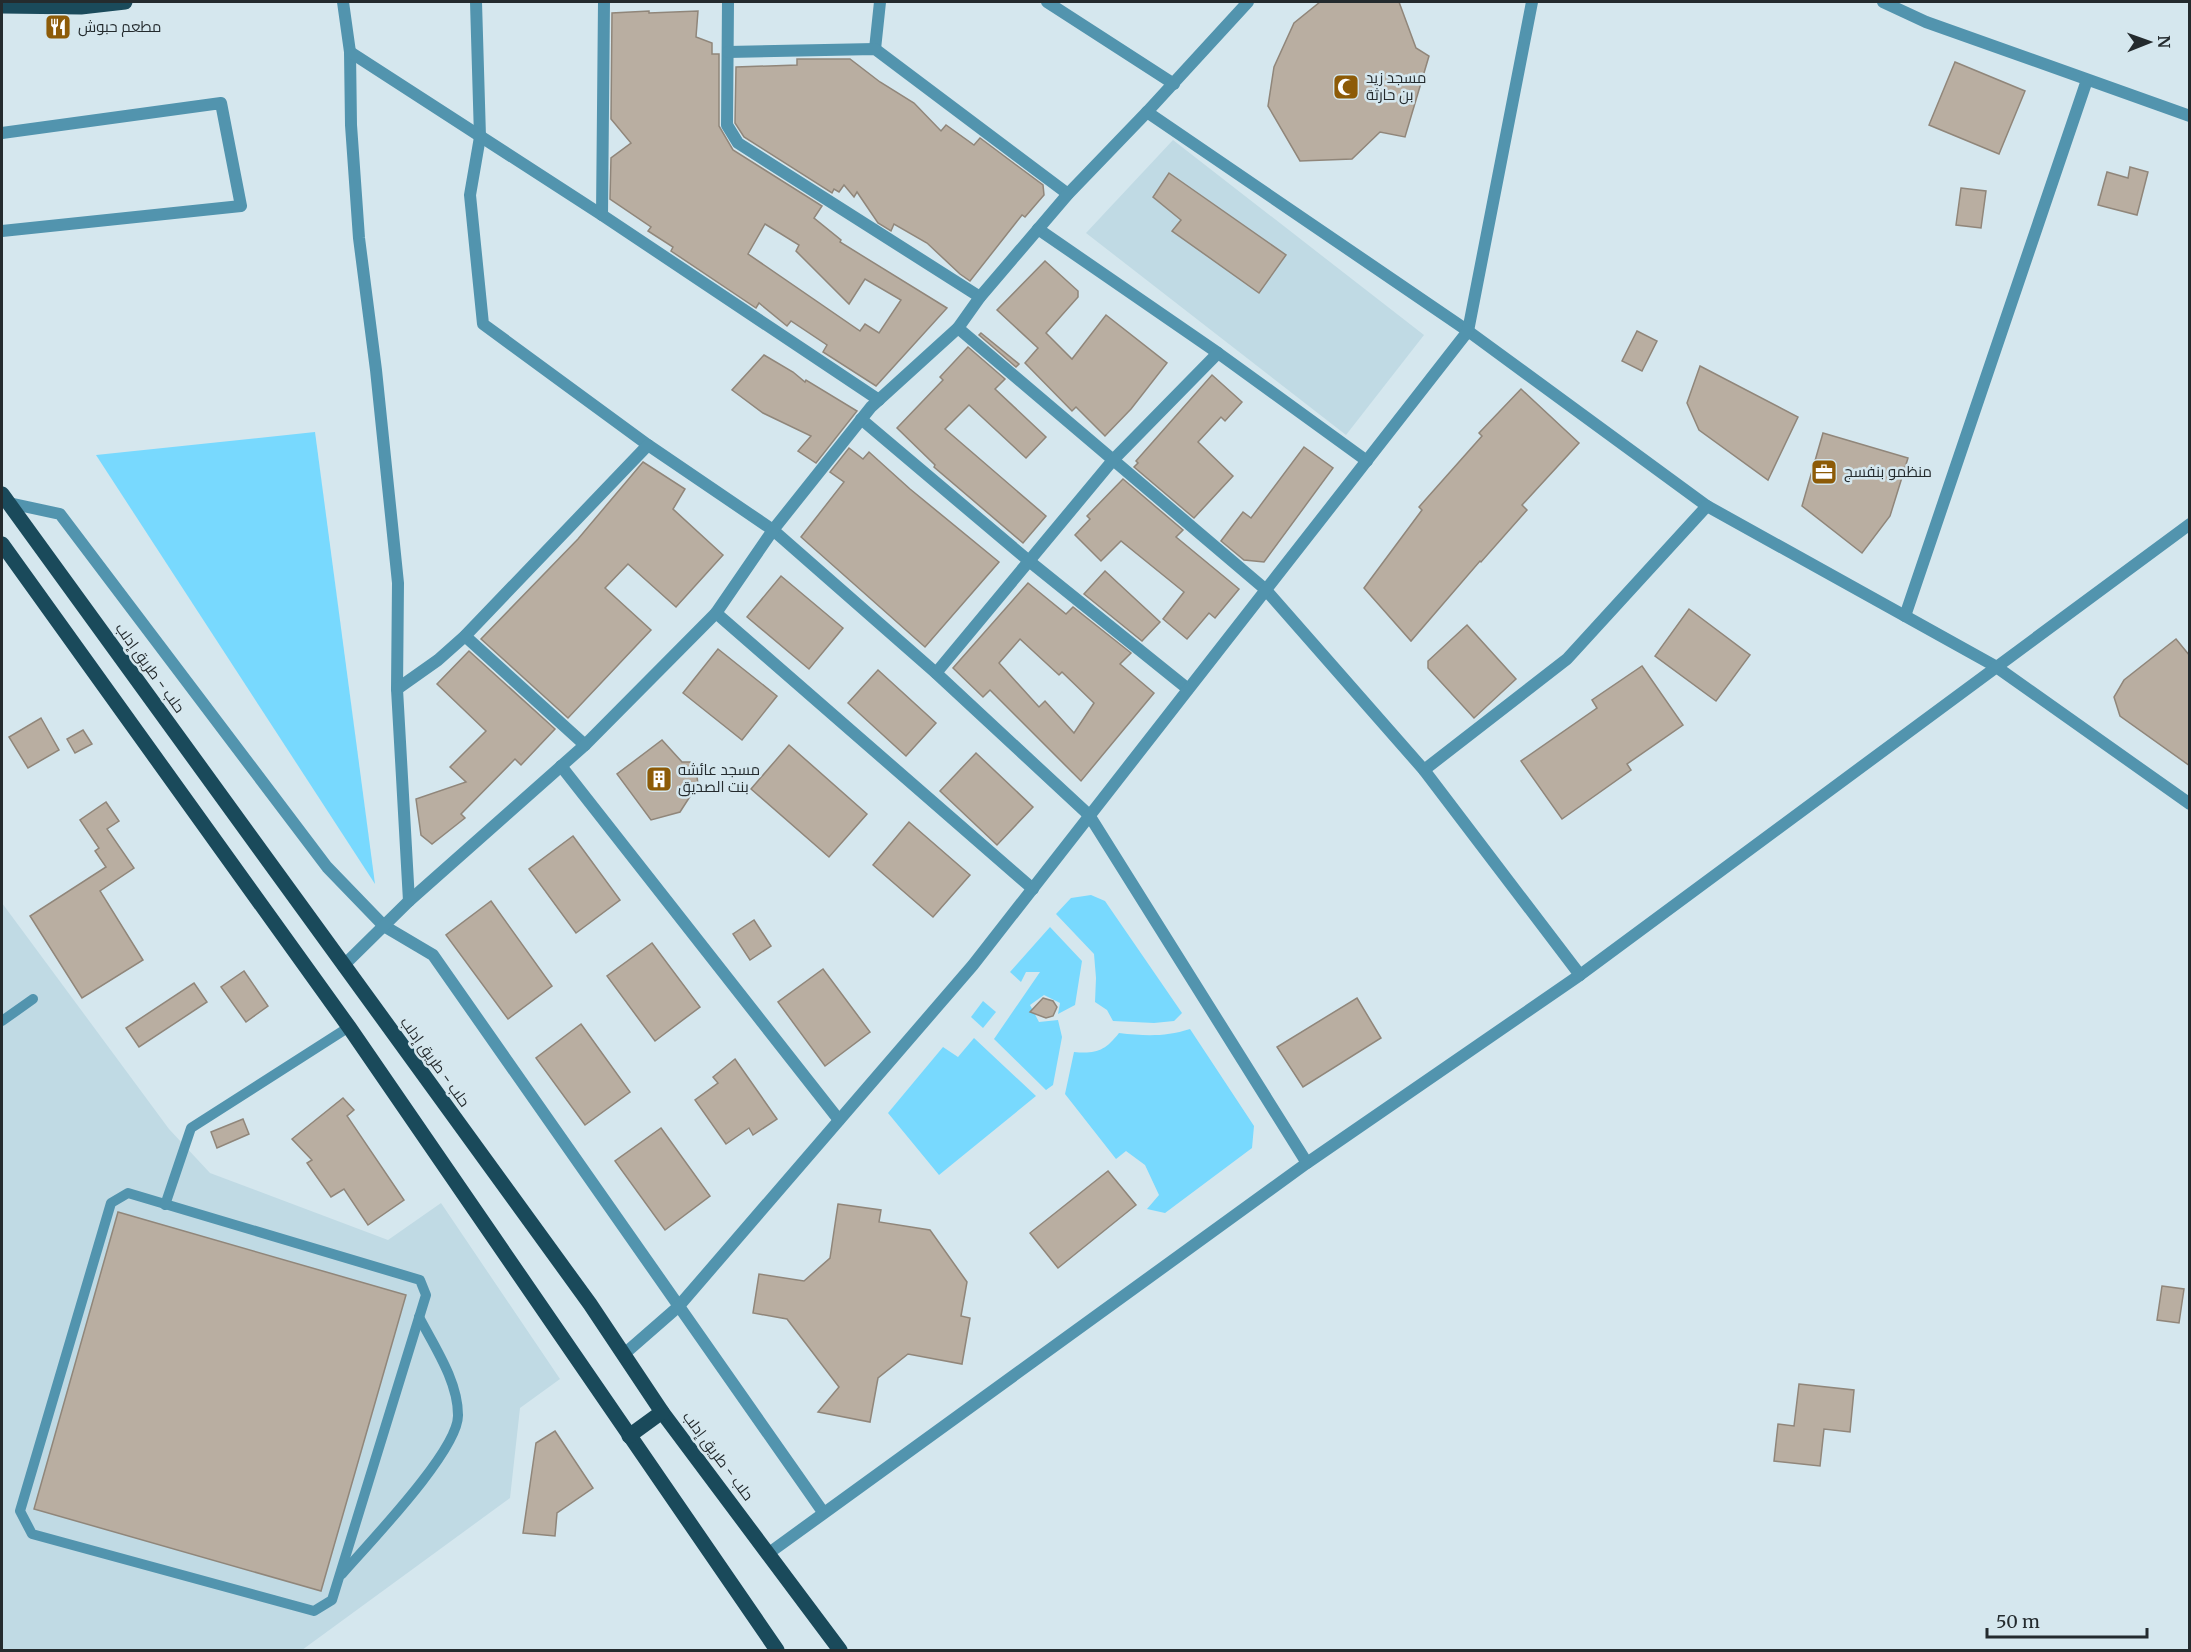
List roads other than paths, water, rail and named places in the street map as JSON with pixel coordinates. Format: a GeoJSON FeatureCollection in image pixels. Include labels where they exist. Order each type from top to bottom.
{"type":"FeatureCollection","features":[{"type":"Feature","properties":{"kind":"main road"},"geometry":{"type":"LineString","coordinates":[[2,6],[81,7],[125,2]]}},
{"type":"Feature","properties":{"kind":"main road","name":"حلب - طريق إدلب"},"geometry":{"type":"LineString","coordinates":[[5,498],[590,1304],[662,1412],[840,1650]]}},
{"type":"Feature","properties":{"kind":"main road"},"geometry":{"type":"LineString","coordinates":[[2,544],[349,1027],[777,1650]]}},
{"type":"Feature","properties":{"kind":"main road"},"geometry":{"type":"LineString","coordinates":[[628,1436],[662,1412]]}},
{"type":"Feature","properties":{"kind":"street"},"geometry":{"type":"LineString","coordinates":[[343,2],[350,52],[351,125],[360,238],[398,583],[397,688],[409,902]]}},
{"type":"Feature","properties":{"kind":"street"},"geometry":{"type":"LineString","coordinates":[[476,2],[480,136],[470,195],[483,324],[648,445],[773,530],[936,673],[1089,815],[1307,1163]]}},
{"type":"Feature","properties":{"kind":"street"},"geometry":{"type":"LineString","coordinates":[[602,215],[604,2]]}},
{"type":"Feature","properties":{"kind":"street"},"geometry":{"type":"LineString","coordinates":[[728,2],[727,125],[738,143],[980,297]]}},
{"type":"Feature","properties":{"kind":"street"},"geometry":{"type":"LineString","coordinates":[[875,49],[880,2]]}},
{"type":"Feature","properties":{"kind":"street"},"geometry":{"type":"LineString","coordinates":[[1047,2],[1173,84]]}},
{"type":"Feature","properties":{"kind":"street"},"geometry":{"type":"LineString","coordinates":[[343,966],[409,902],[585,745],[716,613],[773,530],[861,419],[958,328],[980,297],[1068,194],[1248,2]]}},
{"type":"Feature","properties":{"kind":"street"},"geometry":{"type":"LineString","coordinates":[[623,1355],[678,1307],[973,965],[1468,331],[1533,2]]}},
{"type":"Feature","properties":{"kind":"street"},"geometry":{"type":"LineString","coordinates":[[1883,2],[1926,22],[2190,116]]}},
{"type":"Feature","properties":{"kind":"street"},"geometry":{"type":"LineString","coordinates":[[728,52],[875,49],[1068,194]]}},
{"type":"Feature","properties":{"kind":"street"},"geometry":{"type":"LineString","coordinates":[[350,52],[602,215],[879,400]]}},
{"type":"Feature","properties":{"kind":"street"},"geometry":{"type":"LineString","coordinates":[[1905,616],[2087,80]]}},
{"type":"Feature","properties":{"kind":"street"},"geometry":{"type":"LineString","coordinates":[[2,133],[221,103],[241,206],[2,231]]}},
{"type":"Feature","properties":{"kind":"street"},"geometry":{"type":"LineString","coordinates":[[1147,112],[1468,331],[1707,506],[1995,666],[2190,804]]}},
{"type":"Feature","properties":{"kind":"street"},"geometry":{"type":"LineString","coordinates":[[1038,230],[1218,353],[1367,461]]}},
{"type":"Feature","properties":{"kind":"street"},"geometry":{"type":"LineString","coordinates":[[958,328],[1265,589],[1424,770],[1580,975]]}},
{"type":"Feature","properties":{"kind":"street"},"geometry":{"type":"LineString","coordinates":[[936,673],[1113,460],[1218,353]]}},
{"type":"Feature","properties":{"kind":"street"},"geometry":{"type":"LineString","coordinates":[[861,419],[1029,561],[1188,690]]}},
{"type":"Feature","properties":{"kind":"street"},"geometry":{"type":"LineString","coordinates":[[397,688],[438,660],[465,636],[648,445]]}},
{"type":"Feature","properties":{"kind":"street"},"geometry":{"type":"LineString","coordinates":[[5,498],[60,514],[327,867],[384,926],[433,955],[823,1512]]}},
{"type":"Feature","properties":{"kind":"street"},"geometry":{"type":"LineString","coordinates":[[1424,770],[1566,659],[1707,506]]}},
{"type":"Feature","properties":{"kind":"street"},"geometry":{"type":"LineString","coordinates":[[769,1553],[1307,1163],[1580,975],[2190,524]]}},
{"type":"Feature","properties":{"kind":"street"},"geometry":{"type":"LineString","coordinates":[[716,613],[1033,889]]}},
{"type":"Feature","properties":{"kind":"street"},"geometry":{"type":"LineString","coordinates":[[465,636],[585,745]]}},
{"type":"Feature","properties":{"kind":"street"},"geometry":{"type":"LineString","coordinates":[[561,766],[839,1120]]}},
{"type":"Feature","properties":{"kind":"lane"},"geometry":{"type":"LineString","coordinates":[[2,1021],[33,999]]}},
{"type":"Feature","properties":{"kind":"lane"},"geometry":{"type":"LineString","coordinates":[[165,1205],[191,1128],[349,1027]]}},
{"type":"Feature","properties":{"kind":"lane"},"geometry":{"type":"LineString","coordinates":[[128,1193],[420,1280],[426,1295],[419,1317],[332,1600],[314,1611],[32,1534],[20,1511],[111,1203],[128,1193]]}},
{"type":"Feature","properties":{"kind":"lane"},"geometry":{"type":"LineString","coordinates":[[338,1578],[433,1469],[453,1437],[459,1417],[452,1387],[442,1361],[419,1317]]}},
{"type":"Feature","properties":{"kind":"place","name":"مطعم حبوش"},"geometry":{"type":"Point","coordinates":[58,27]}},
{"type":"Feature","properties":{"kind":"place","name":"مسجد زيد بن حارثة"},"geometry":{"type":"Point","coordinates":[1346,87]}},
{"type":"Feature","properties":{"kind":"place","name":"منظمو بنفسج"},"geometry":{"type":"Point","coordinates":[1824,472]}},
{"type":"Feature","properties":{"kind":"place","name":"مسجد عائشه بنت الصديق"},"geometry":{"type":"Point","coordinates":[659,779]}}]}
